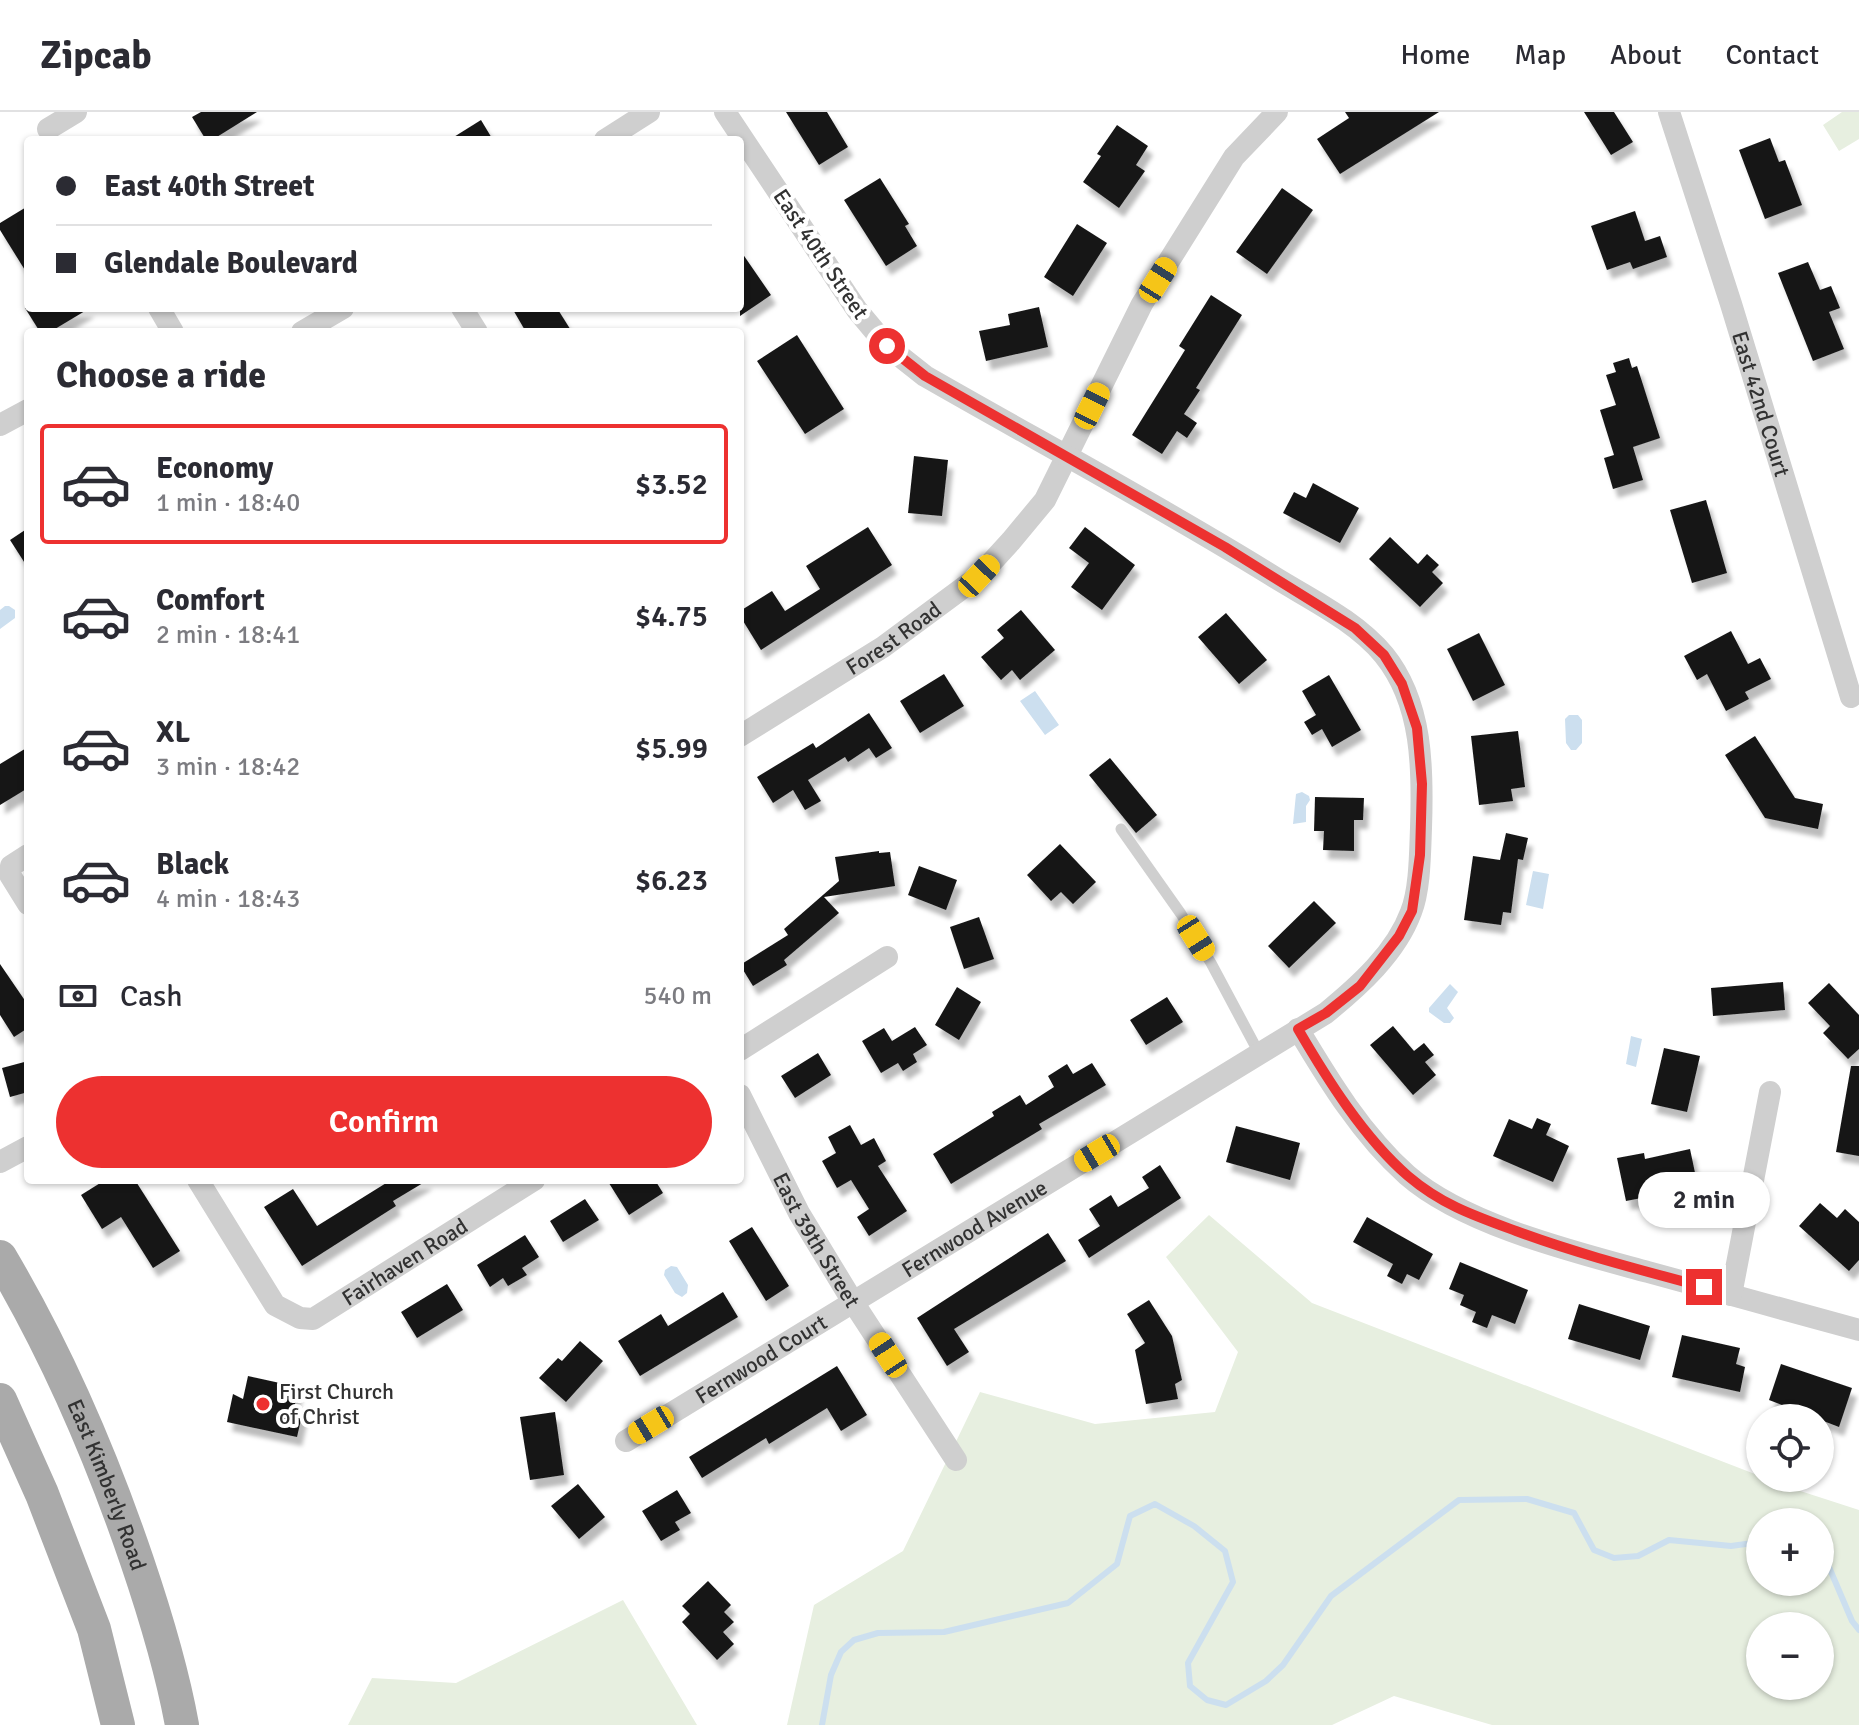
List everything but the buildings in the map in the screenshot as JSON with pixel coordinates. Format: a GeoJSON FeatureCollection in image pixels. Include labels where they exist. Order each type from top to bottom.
{"type":"FeatureCollection","features":[{"type":"Feature","properties":{"kind":"main road","name":"East Kimberly Road"},"geometry":{"type":"LineString","coordinates":[[0,1257],[75,1399],[119,1508],[152,1605],[182,1725]]}},
{"type":"Feature","properties":{"kind":"main road"},"geometry":{"type":"LineString","coordinates":[[0,1400],[42,1494],[94,1629],[118,1725]]}},
{"type":"Feature","properties":{"kind":"street"},"geometry":{"type":"LineString","coordinates":[[47,127],[76,112]]}},
{"type":"Feature","properties":{"kind":"street"},"geometry":{"type":"LineString","coordinates":[[611,136],[649,112]]}},
{"type":"Feature","properties":{"kind":"street","name":"East 40th Street"},"geometry":{"type":"LineString","coordinates":[[725,112],[741,136]]}},
{"type":"Feature","properties":{"kind":"street","name":"Forest Road"},"geometry":{"type":"LineString","coordinates":[[744,734],[883,647],[979,576],[1045,500],[1142,304],[1234,157],[1277,112]]}},
{"type":"Feature","properties":{"kind":"street","name":"East 42nd Court"},"geometry":{"type":"LineString","coordinates":[[1669,112],[1851,697]]}},
{"type":"Feature","properties":{"kind":"street","name":"East 40th Street"},"geometry":{"type":"LineString","coordinates":[[744,140],[857,310],[887,346],[925,376],[1225,547],[1355,628],[1384,655],[1402,684],[1417,728],[1422,784],[1420,855],[1412,911],[1399,936],[1360,986],[1326,1013],[1298,1029]]}},
{"type":"Feature","properties":{"kind":"street"},"geometry":{"type":"LineString","coordinates":[[309,328],[336,312]]}},
{"type":"Feature","properties":{"kind":"street"},"geometry":{"type":"LineString","coordinates":[[0,425],[24,412]]}},
{"type":"Feature","properties":{"kind":"street"},"geometry":{"type":"LineString","coordinates":[[24,858],[11,866],[10,875],[24,897]]}},
{"type":"Feature","properties":{"kind":"street"},"geometry":{"type":"LineString","coordinates":[[744,1047],[887,957]]}},
{"type":"Feature","properties":{"kind":"street"},"geometry":{"type":"LineString","coordinates":[[1298,1029],[1333,1088],[1377,1142],[1407,1175],[1454,1208],[1568,1250],[1859,1330]]}},
{"type":"Feature","properties":{"kind":"street","name":"Fernwood Avenue"},"geometry":{"type":"LineString","coordinates":[[853,1302],[1298,1029]]}},
{"type":"Feature","properties":{"kind":"street"},"geometry":{"type":"LineString","coordinates":[[1731,1295],[1770,1092]]}},
{"type":"Feature","properties":{"kind":"street","name":"East 39th Street"},"geometry":{"type":"LineString","coordinates":[[744,1103],[799,1213],[956,1460]]}},
{"type":"Feature","properties":{"kind":"street"},"geometry":{"type":"LineString","coordinates":[[0,1162],[24,1149]]}},
{"type":"Feature","properties":{"kind":"street","name":"Fairhaven Road"},"geometry":{"type":"LineString","coordinates":[[200,1184],[274,1302],[300,1318],[313,1319],[528,1184]]}},
{"type":"Feature","properties":{"kind":"street","name":"Fernwood Court"},"geometry":{"type":"LineString","coordinates":[[626,1441],[853,1302]]}},
{"type":"Feature","properties":{"kind":"lane"},"geometry":{"type":"LineString","coordinates":[[1121,829],[1181,914],[1259,1053]]}},
{"type":"Feature","properties":{"kind":"green space"},"geometry":{"type":"Polygon","coordinates":[[[1842,112],[1859,112],[1859,139],[1839,151],[1823,125],[1842,112]]]}},
{"type":"Feature","properties":{"kind":"green space"},"geometry":{"type":"Polygon","coordinates":[[[1209,1215],[1312,1303],[1746,1471],[1746,1492],[1803,1492],[1859,1510],[1859,1725],[1492,1725],[1394,1696],[1332,1725],[787,1725],[814,1605],[903,1551],[980,1392],[1095,1424],[1215,1412],[1238,1352],[1166,1257],[1209,1215]]]}},
{"type":"Feature","properties":{"kind":"green space"},"geometry":{"type":"Polygon","coordinates":[[[623,1600],[697,1725],[348,1725],[372,1678],[456,1683],[623,1600]]]}},
{"type":"Feature","properties":{"kind":"water"},"geometry":{"type":"Polygon","coordinates":[[[5,606],[15,610],[15,618],[0,629],[0,610],[5,606]]]}},
{"type":"Feature","properties":{"kind":"water"},"geometry":{"type":"Polygon","coordinates":[[[1035,691],[1059,725],[1045,735],[1020,701],[1035,691]]]}},
{"type":"Feature","properties":{"kind":"water"},"geometry":{"type":"Polygon","coordinates":[[[1569,715],[1578,715],[1582,720],[1582,743],[1576,750],[1571,750],[1566,743],[1565,719],[1569,715]]]}},
{"type":"Feature","properties":{"kind":"water"},"geometry":{"type":"Polygon","coordinates":[[[1302,792],[1310,800],[1306,806],[1306,822],[1293,824],[1296,794],[1302,792]]]}},
{"type":"Feature","properties":{"kind":"water"},"geometry":{"type":"Polygon","coordinates":[[[1533,871],[1549,874],[1543,909],[1526,905],[1533,871]]]}},
{"type":"Feature","properties":{"kind":"water"},"geometry":{"type":"Polygon","coordinates":[[[1450,984],[1458,992],[1447,1008],[1454,1018],[1450,1023],[1444,1023],[1429,1012],[1429,1008],[1450,984]]]}},
{"type":"Feature","properties":{"kind":"water"},"geometry":{"type":"Polygon","coordinates":[[[1631,1036],[1642,1039],[1636,1067],[1626,1064],[1631,1036]]]}},
{"type":"Feature","properties":{"kind":"water"},"geometry":{"type":"Polygon","coordinates":[[[671,1266],[677,1267],[688,1285],[687,1293],[682,1297],[675,1293],[664,1275],[671,1266]]]}},
{"type":"Feature","properties":{"kind":"waterway"},"geometry":{"type":"LineString","coordinates":[[822,1725],[831,1675],[841,1652],[854,1640],[878,1633],[944,1632],[1068,1603],[1117,1564],[1130,1516],[1155,1504],[1194,1526],[1225,1551],[1233,1582],[1188,1663],[1190,1686],[1207,1700],[1226,1705],[1266,1681],[1283,1665],[1331,1596],[1459,1500],[1527,1499],[1574,1513],[1594,1550],[1614,1558],[1638,1556],[1669,1540],[1731,1546],[1746,1544]]}},
{"type":"Feature","properties":{"kind":"waterway"},"geometry":{"type":"LineString","coordinates":[[1834,1579],[1859,1630]]}},
{"type":"Feature","properties":{"kind":"place","name":"First Church of Christ"},"geometry":{"type":"Point","coordinates":[263,1404]}},
{"type":"Feature","properties":{"kind":"route"},"geometry":{"type":"LineString","coordinates":[[887,346],[925,376],[1225,547],[1355,628],[1384,655],[1402,684],[1417,728],[1422,784],[1420,855],[1412,911],[1399,936],[1360,986],[1326,1013],[1298,1029],[1333,1088],[1377,1142],[1407,1175],[1454,1208],[1568,1250],[1704,1287]]}}]}
